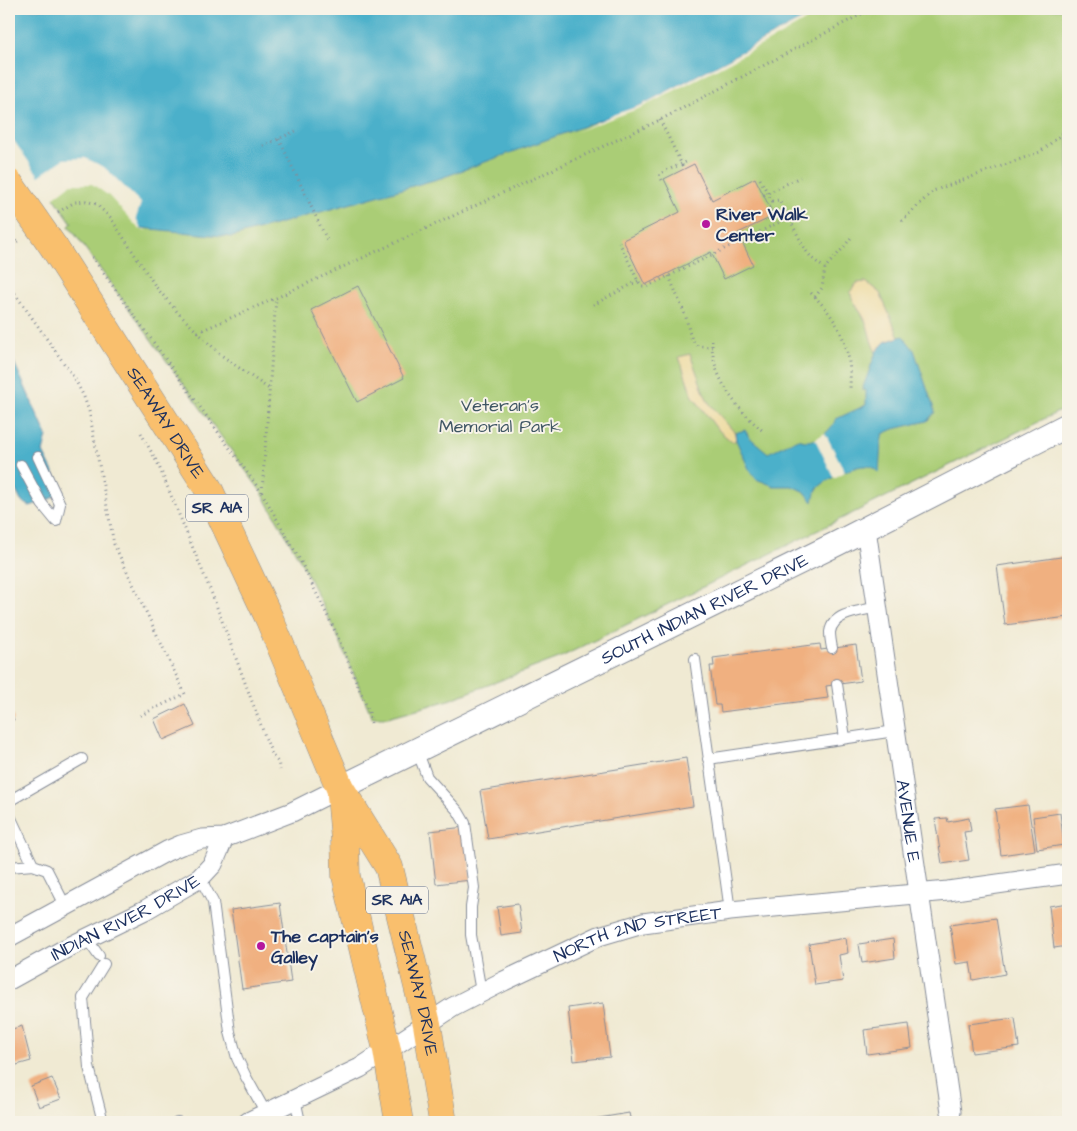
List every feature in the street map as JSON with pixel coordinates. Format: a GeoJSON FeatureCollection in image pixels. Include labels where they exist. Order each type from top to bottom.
{"type":"FeatureCollection","features":[{"type":"Feature","properties":{"kind":"main road","name":"SEAWAY DRIVE"},"geometry":{"type":"LineString","coordinates":[[9,183],[55,249],[208,488],[269,618],[340,788],[389,867],[427,1024],[443,1122]]}},
{"type":"Feature","properties":{"kind":"main road","name":"SEAWAY DRIVE"},"geometry":{"type":"LineString","coordinates":[[340,788],[346,876],[387,1050],[399,1122]]}},
{"type":"Feature","properties":{"kind":"street","name":"SOUTH INDIAN RIVER DRIVE"},"geometry":{"type":"LineString","coordinates":[[340,788],[866,529],[1068,425]]}},
{"type":"Feature","properties":{"kind":"street","name":"AVENUE E"},"geometry":{"type":"LineString","coordinates":[[866,529],[951,1112]]}},
{"type":"Feature","properties":{"kind":"street","name":"INDIAN RIVER DRIVE"},"geometry":{"type":"LineString","coordinates":[[9,937],[166,851],[202,839],[224,838],[292,812],[340,788]]}},
{"type":"Feature","properties":{"kind":"street","name":"INDIAN RIVER DRIVE"},"geometry":{"type":"LineString","coordinates":[[9,980],[145,910],[200,878],[213,864],[224,838]]}},
{"type":"Feature","properties":{"kind":"street","name":"NORTH 2ND STREET"},"geometry":{"type":"LineString","coordinates":[[248,1122],[354,1072],[427,1024],[481,992],[600,936],[642,923],[730,911],[920,894],[1068,874]]}},
{"type":"Feature","properties":{"kind":"lane"},"geometry":{"type":"LineString","coordinates":[[21,465],[42,504],[56,521],[60,504],[38,457]]}},
{"type":"Feature","properties":{"kind":"lane"},"geometry":{"type":"LineString","coordinates":[[832,648],[830,632],[833,622],[842,616],[878,608]]}},
{"type":"Feature","properties":{"kind":"lane"},"geometry":{"type":"LineString","coordinates":[[694,659],[730,911]]}},
{"type":"Feature","properties":{"kind":"lane"},"geometry":{"type":"LineString","coordinates":[[837,684],[845,738]]}},
{"type":"Feature","properties":{"kind":"lane"},"geometry":{"type":"LineString","coordinates":[[708,758],[896,731]]}},
{"type":"Feature","properties":{"kind":"lane"},"geometry":{"type":"LineString","coordinates":[[418,750],[427,776],[458,811],[465,824],[474,888],[471,908],[471,935],[481,992]]}},
{"type":"Feature","properties":{"kind":"lane"},"geometry":{"type":"LineString","coordinates":[[9,801],[82,759]]}},
{"type":"Feature","properties":{"kind":"lane"},"geometry":{"type":"LineString","coordinates":[[9,814],[33,865]]}},
{"type":"Feature","properties":{"kind":"lane"},"geometry":{"type":"LineString","coordinates":[[9,867],[33,865],[47,870],[66,907]]}},
{"type":"Feature","properties":{"kind":"lane"},"geometry":{"type":"LineString","coordinates":[[200,878],[213,902],[224,1002],[232,1041],[243,1071],[266,1113]]}},
{"type":"Feature","properties":{"kind":"lane"},"geometry":{"type":"LineString","coordinates":[[87,939],[101,960],[82,998],[88,1068],[103,1122]]}},
{"type":"Feature","properties":{"kind":"lane"},"geometry":{"type":"LineString","coordinates":[[295,1100],[300,1122]]}},
{"type":"Feature","properties":{"kind":"path"},"geometry":{"type":"LineString","coordinates":[[198,332],[276,298],[660,120],[871,9]]}},
{"type":"Feature","properties":{"kind":"path"},"geometry":{"type":"LineString","coordinates":[[660,120],[684,169]]}},
{"type":"Feature","properties":{"kind":"path"},"geometry":{"type":"LineString","coordinates":[[263,146],[298,130]]}},
{"type":"Feature","properties":{"kind":"path"},"geometry":{"type":"LineString","coordinates":[[902,221],[933,191],[1040,152],[1068,130]]}},
{"type":"Feature","properties":{"kind":"path"},"geometry":{"type":"LineString","coordinates":[[279,139],[328,242]]}},
{"type":"Feature","properties":{"kind":"path"},"geometry":{"type":"LineString","coordinates":[[662,180],[659,174],[688,160]]}},
{"type":"Feature","properties":{"kind":"path"},"geometry":{"type":"LineString","coordinates":[[766,194],[800,177]]}},
{"type":"Feature","properties":{"kind":"path"},"geometry":{"type":"LineString","coordinates":[[760,179],[766,194],[772,201],[779,200],[803,248],[813,260],[824,268]]}},
{"type":"Feature","properties":{"kind":"path"},"geometry":{"type":"LineString","coordinates":[[52,216],[75,202],[86,201],[96,204],[110,217],[156,287],[180,315],[221,355],[269,389]]}},
{"type":"Feature","properties":{"kind":"path"},"geometry":{"type":"LineString","coordinates":[[619,242],[638,281],[642,286],[648,286],[788,218]]}},
{"type":"Feature","properties":{"kind":"path"},"geometry":{"type":"LineString","coordinates":[[815,297],[822,288],[824,268],[844,247],[852,235]]}},
{"type":"Feature","properties":{"kind":"path"},"geometry":{"type":"LineString","coordinates":[[9,248],[23,237]]}},
{"type":"Feature","properties":{"kind":"path"},"geometry":{"type":"LineString","coordinates":[[86,249],[262,493],[300,560],[337,635],[369,712],[371,724]]}},
{"type":"Feature","properties":{"kind":"path"},"geometry":{"type":"LineString","coordinates":[[669,276],[686,318],[692,340],[698,346],[712,347]]}},
{"type":"Feature","properties":{"kind":"path"},"geometry":{"type":"LineString","coordinates":[[593,305],[638,281]]}},
{"type":"Feature","properties":{"kind":"path"},"geometry":{"type":"LineString","coordinates":[[9,284],[75,379],[84,397],[89,411],[114,544],[185,694],[139,716]]}},
{"type":"Feature","properties":{"kind":"path"},"geometry":{"type":"LineString","coordinates":[[811,293],[832,316],[843,337],[850,365],[850,389]]}},
{"type":"Feature","properties":{"kind":"path"},"geometry":{"type":"LineString","coordinates":[[262,493],[276,298]]}},
{"type":"Feature","properties":{"kind":"path"},"geometry":{"type":"LineString","coordinates":[[712,340],[714,364],[728,392],[742,412],[763,430]]}},
{"type":"Feature","properties":{"kind":"path"},"geometry":{"type":"LineString","coordinates":[[137,425],[158,464],[212,594],[272,755],[278,762],[280,770]]}},
{"type":"Feature","properties":{"kind":"green space","name":"Veteran's Memorial Park"},"geometry":{"type":"Polygon","coordinates":[[[822,9],[1068,9],[1068,407],[559,658],[446,701],[388,717],[372,717],[337,635],[300,560],[262,493],[69,226],[72,223],[53,196],[71,182],[822,9]]]}},
{"type":"Feature","properties":{"kind":"sand"},"geometry":{"type":"Polygon","coordinates":[[[866,282],[880,293],[899,337],[885,342],[876,352],[867,325],[850,292],[857,283],[866,282]]]}},
{"type":"Feature","properties":{"kind":"sand"},"geometry":{"type":"Polygon","coordinates":[[[690,354],[709,403],[735,433],[736,440],[732,442],[717,429],[692,395],[679,357],[690,354]]]}},
{"type":"Feature","properties":{"kind":"water"},"geometry":{"type":"Polygon","coordinates":[[[9,9],[822,9],[642,105],[441,178],[232,237],[141,228],[110,194],[92,181],[71,182],[9,229],[9,9]]]}},
{"type":"Feature","properties":{"kind":"water"},"geometry":{"type":"Polygon","coordinates":[[[903,336],[914,350],[935,412],[927,421],[894,429],[883,434],[879,473],[867,466],[848,470],[818,488],[813,502],[805,492],[792,486],[774,486],[756,479],[749,469],[736,440],[735,433],[745,430],[749,437],[768,453],[798,439],[809,441],[820,437],[830,429],[836,419],[866,405],[866,390],[862,390],[876,352],[885,342],[903,336]]]}},
{"type":"Feature","properties":{"kind":"water"},"geometry":{"type":"Polygon","coordinates":[[[9,351],[47,436],[43,452],[58,482],[53,485],[58,494],[30,506],[21,501],[9,476],[9,351]]]}},
{"type":"Feature","properties":{"kind":"pier"},"geometry":{"type":"Polygon","coordinates":[[[825,9],[777,37],[643,107],[575,132],[615,114],[642,105],[825,9]]]}},
{"type":"Feature","properties":{"kind":"pier"},"geometry":{"type":"Polygon","coordinates":[[[9,134],[39,176],[64,159],[85,158],[104,167],[141,203],[136,218],[141,228],[149,231],[139,229],[109,196],[92,184],[71,184],[9,232],[9,134]]]}},
{"type":"Feature","properties":{"kind":"pier"},"geometry":{"type":"Polygon","coordinates":[[[825,433],[845,472],[834,478],[815,439],[825,433]]]}},
{"type":"Feature","properties":{"kind":"building","name":"River Walk Center"},"geometry":{"type":"Polygon","coordinates":[[[694,164],[712,200],[755,178],[774,216],[738,233],[753,265],[724,279],[711,252],[645,285],[623,240],[680,212],[664,179],[694,164]]]}},
{"type":"Feature","properties":{"kind":"building"},"geometry":{"type":"Polygon","coordinates":[[[358,286],[404,378],[357,402],[311,310],[358,286]]]}},
{"type":"Feature","properties":{"kind":"building"},"geometry":{"type":"Polygon","coordinates":[[[1068,556],[1068,617],[1005,625],[997,566],[1068,556]]]}},
{"type":"Feature","properties":{"kind":"building"},"geometry":{"type":"Polygon","coordinates":[[[820,644],[821,650],[856,645],[861,681],[826,686],[828,698],[721,712],[720,705],[715,705],[710,666],[714,666],[713,658],[820,644]]]}},
{"type":"Feature","properties":{"kind":"building"},"geometry":{"type":"Polygon","coordinates":[[[185,704],[195,726],[163,740],[154,719],[185,704]]]}},
{"type":"Feature","properties":{"kind":"building"},"geometry":{"type":"Polygon","coordinates":[[[9,707],[14,720],[9,722],[9,707]]]}},
{"type":"Feature","properties":{"kind":"building"},"geometry":{"type":"Polygon","coordinates":[[[686,758],[693,806],[488,839],[480,791],[686,758]]]}},
{"type":"Feature","properties":{"kind":"building"},"geometry":{"type":"Polygon","coordinates":[[[1028,805],[1035,850],[1001,855],[995,809],[1028,805]]]}},
{"type":"Feature","properties":{"kind":"building"},"geometry":{"type":"Polygon","coordinates":[[[1060,813],[1064,845],[1037,849],[1033,817],[1060,813]]]}},
{"type":"Feature","properties":{"kind":"building"},"geometry":{"type":"Polygon","coordinates":[[[947,818],[948,822],[969,818],[971,831],[964,832],[969,860],[942,864],[935,819],[947,818]]]}},
{"type":"Feature","properties":{"kind":"building"},"geometry":{"type":"Polygon","coordinates":[[[465,827],[471,880],[436,884],[430,831],[465,827]]]}},
{"type":"Feature","properties":{"kind":"building","name":"The captain's Galley"},"geometry":{"type":"Polygon","coordinates":[[[280,903],[291,982],[242,989],[231,910],[280,903]]]}},
{"type":"Feature","properties":{"kind":"building"},"geometry":{"type":"Polygon","coordinates":[[[1068,903],[1068,946],[1054,948],[1049,906],[1068,903]]]}},
{"type":"Feature","properties":{"kind":"building"},"geometry":{"type":"Polygon","coordinates":[[[518,904],[522,933],[501,936],[497,907],[518,904]]]}},
{"type":"Feature","properties":{"kind":"building"},"geometry":{"type":"Polygon","coordinates":[[[996,918],[1005,974],[973,980],[970,962],[956,964],[950,925],[996,918]]]}},
{"type":"Feature","properties":{"kind":"building"},"geometry":{"type":"Polygon","coordinates":[[[846,938],[848,953],[839,955],[843,981],[815,985],[809,944],[846,938]]]}},
{"type":"Feature","properties":{"kind":"building"},"geometry":{"type":"Polygon","coordinates":[[[893,939],[895,958],[862,963],[859,944],[893,939]]]}},
{"type":"Feature","properties":{"kind":"building"},"geometry":{"type":"Polygon","coordinates":[[[603,1003],[610,1057],[574,1061],[568,1008],[603,1003]]]}},
{"type":"Feature","properties":{"kind":"building"},"geometry":{"type":"Polygon","coordinates":[[[1015,1018],[1019,1047],[972,1053],[968,1024],[1015,1018]]]}},
{"type":"Feature","properties":{"kind":"building"},"geometry":{"type":"Polygon","coordinates":[[[909,1024],[912,1048],[867,1054],[864,1030],[909,1024]]]}},
{"type":"Feature","properties":{"kind":"building"},"geometry":{"type":"Polygon","coordinates":[[[22,1026],[31,1061],[13,1066],[9,1049],[9,1030],[22,1026]]]}},
{"type":"Feature","properties":{"kind":"building"},"geometry":{"type":"Polygon","coordinates":[[[52,1078],[61,1099],[39,1107],[31,1086],[52,1078]]]}},
{"type":"Feature","properties":{"kind":"building"},"geometry":{"type":"Polygon","coordinates":[[[629,1113],[631,1122],[594,1122],[593,1119],[629,1113]]]}},
{"type":"Feature","properties":{"kind":"railway"},"geometry":{"type":"LineString","coordinates":[[1050,1122],[1068,1119]]}},
{"type":"Feature","properties":{"kind":"place","name":"River Walk Center"},"geometry":{"type":"Point","coordinates":[706,224]}},
{"type":"Feature","properties":{"kind":"place","name":"The captain's Galley"},"geometry":{"type":"Point","coordinates":[261,946]}}]}
